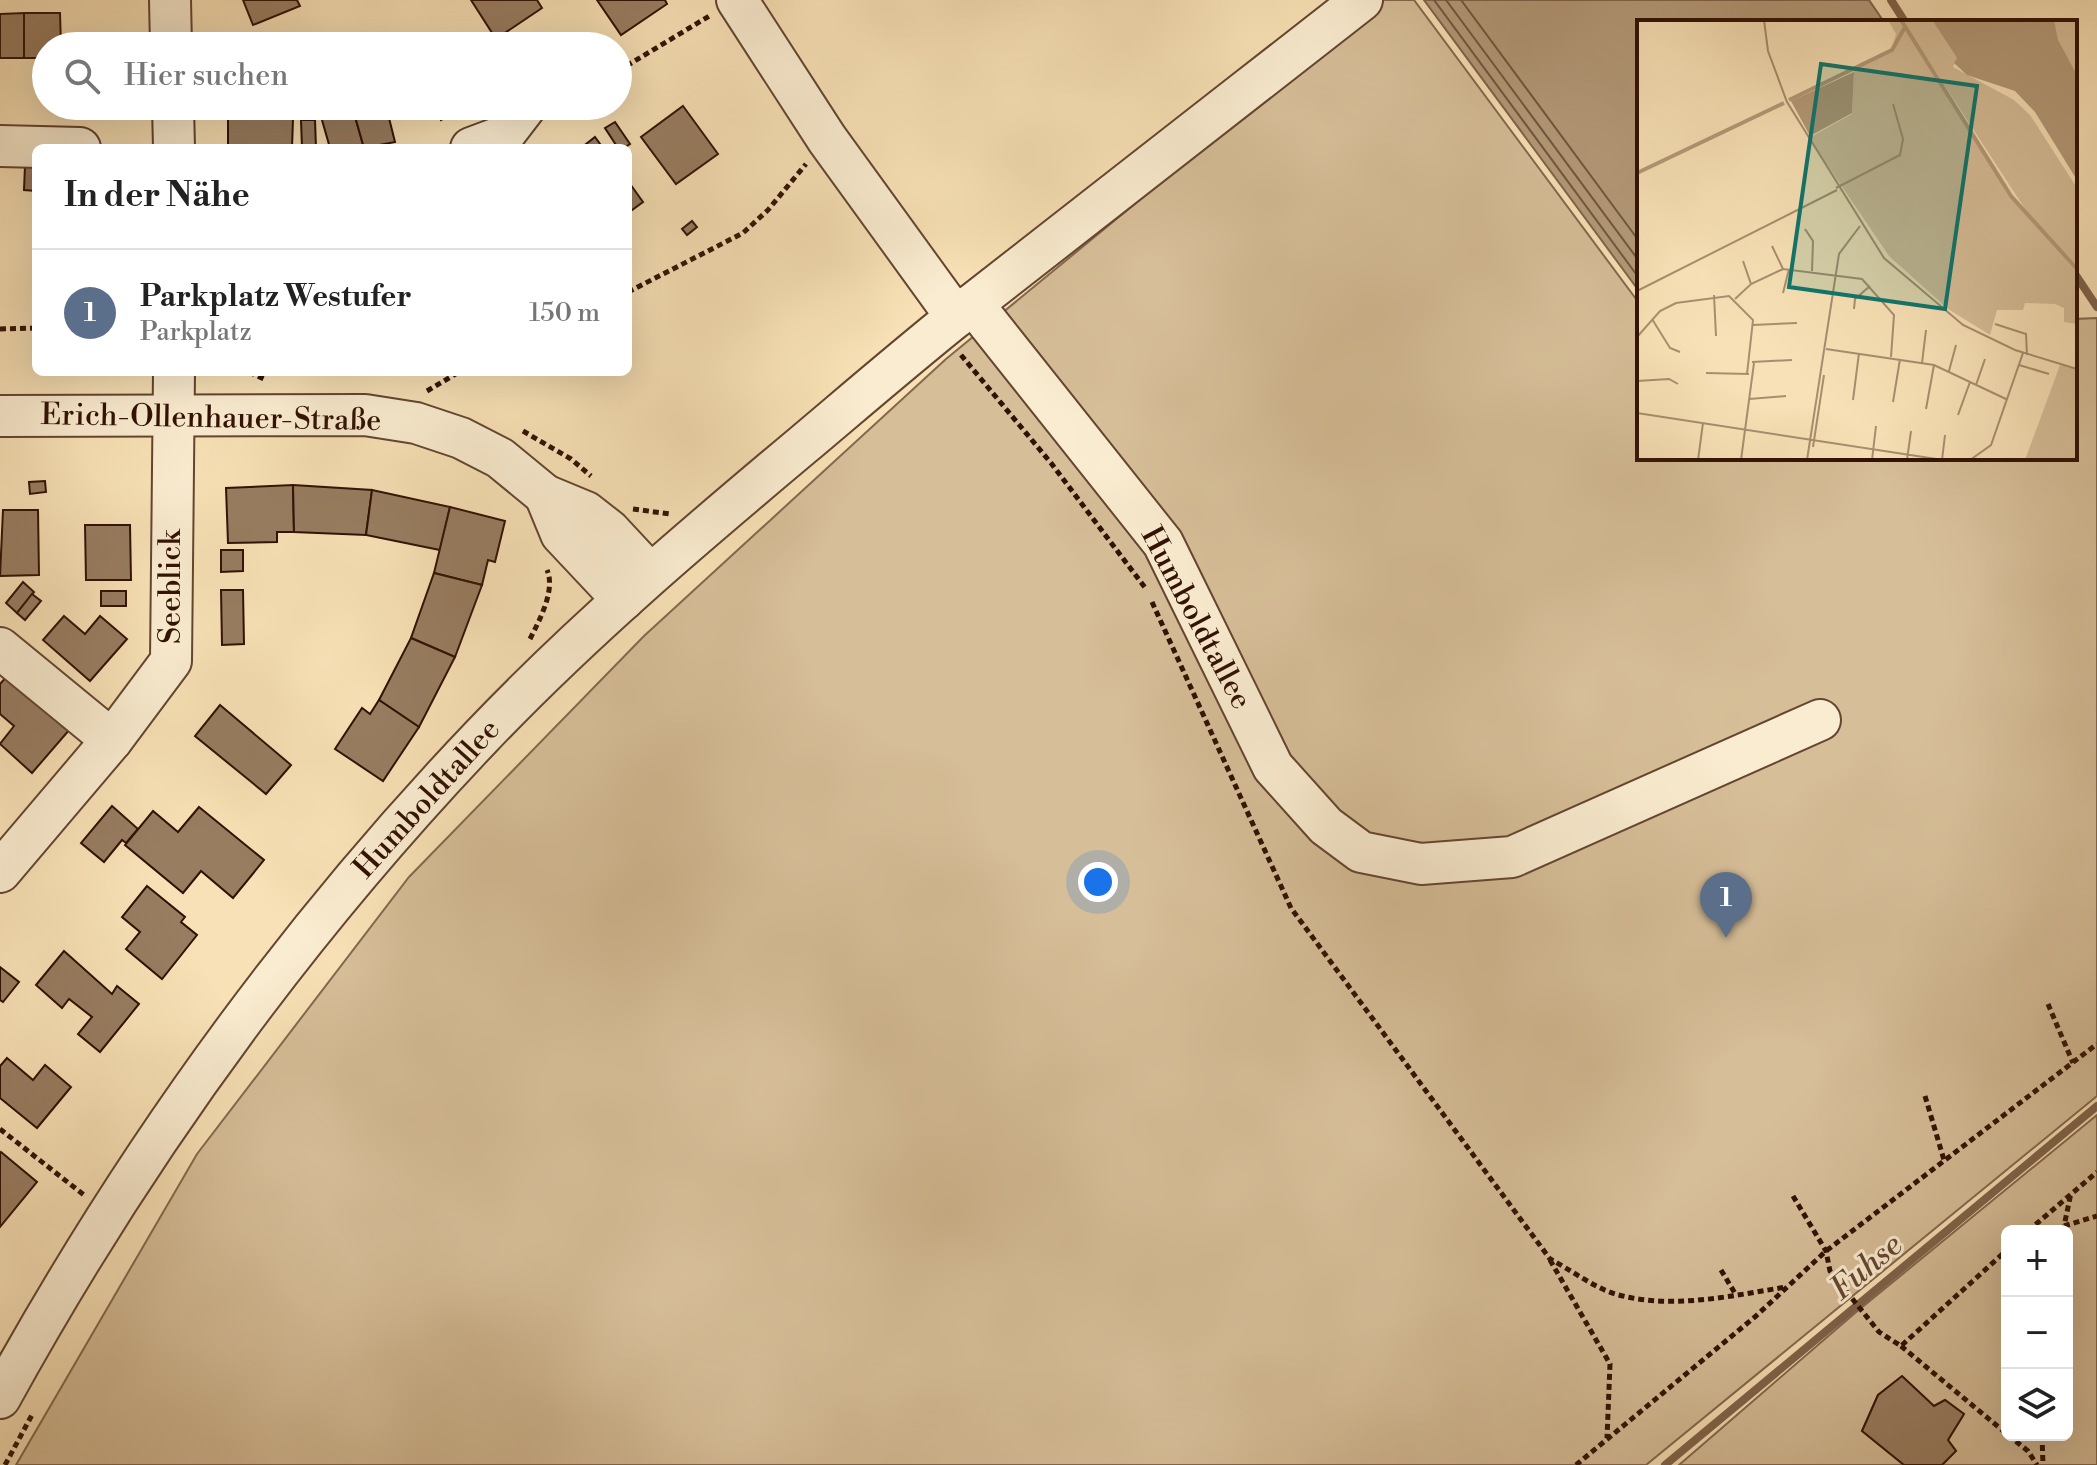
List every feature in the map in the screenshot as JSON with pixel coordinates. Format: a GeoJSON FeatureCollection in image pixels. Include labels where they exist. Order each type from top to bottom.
{"type":"FeatureCollection","features":[{"type":"Feature","properties":{"kind":"street"},"geometry":{"type":"LineString","coordinates":[[170,0],[171,32]]}},
{"type":"Feature","properties":{"kind":"street"},"geometry":{"type":"LineString","coordinates":[[737,0],[827,139],[963,325]]}},
{"type":"Feature","properties":{"kind":"street","name":"Humboldtallee"},"geometry":{"type":"LineString","coordinates":[[0,1398],[106,1214],[166,1124],[275,975],[386,839],[483,734],[637,587],[1362,0]]}},
{"type":"Feature","properties":{"kind":"street"},"geometry":{"type":"LineString","coordinates":[[173,120],[174,144]]}},
{"type":"Feature","properties":{"kind":"street"},"geometry":{"type":"LineString","coordinates":[[482,144],[503,136],[515,120]]}},
{"type":"Feature","properties":{"kind":"street"},"geometry":{"type":"LineString","coordinates":[[0,146],[32,147]]}},
{"type":"Feature","properties":{"kind":"street","name":"Humboldtallee"},"geometry":{"type":"LineString","coordinates":[[963,325],[1163,543],[1273,767],[1326,826],[1361,852],[1421,864],[1512,857],[1820,720]]}},
{"type":"Feature","properties":{"kind":"street","name":"Seeblick"},"geometry":{"type":"LineString","coordinates":[[0,872],[112,740],[171,661],[174,376]]}},
{"type":"Feature","properties":{"kind":"street","name":"Erich-Ollenhauer-Straße"},"geometry":{"type":"LineString","coordinates":[[0,416],[365,415],[416,423],[461,438],[500,458],[545,495],[561,534],[637,587]]}},
{"type":"Feature","properties":{"kind":"street"},"geometry":{"type":"LineString","coordinates":[[0,648],[112,740]]}},
{"type":"Feature","properties":{"kind":"path"},"geometry":{"type":"LineString","coordinates":[[632,63],[693,27]]}},
{"type":"Feature","properties":{"kind":"path"},"geometry":{"type":"LineString","coordinates":[[632,290],[743,233],[768,210],[827,139]]}},
{"type":"Feature","properties":{"kind":"path"},"geometry":{"type":"LineString","coordinates":[[963,325],[1051,463],[1146,589],[1291,908],[1550,1259],[1610,1364],[1607,1439]]}},
{"type":"Feature","properties":{"kind":"path"},"geometry":{"type":"LineString","coordinates":[[0,329],[32,328]]}},
{"type":"Feature","properties":{"kind":"path"},"geometry":{"type":"LineString","coordinates":[[427,391],[452,376]]}},
{"type":"Feature","properties":{"kind":"path"},"geometry":{"type":"LineString","coordinates":[[544,564],[550,576]]}},
{"type":"Feature","properties":{"kind":"path"},"geometry":{"type":"LineString","coordinates":[[2048,1004],[2073,1063]]}},
{"type":"Feature","properties":{"kind":"path"},"geometry":{"type":"LineString","coordinates":[[1576,1465],[1756,1316],[1826,1251],[2097,1044]]}},
{"type":"Feature","properties":{"kind":"path"},"geometry":{"type":"LineString","coordinates":[[1925,1096],[1945,1160]]}},
{"type":"Feature","properties":{"kind":"path"},"geometry":{"type":"LineString","coordinates":[[0,1129],[84,1195]]}},
{"type":"Feature","properties":{"kind":"path"},"geometry":{"type":"LineString","coordinates":[[2035,1225],[2097,1172]]}},
{"type":"Feature","properties":{"kind":"path"},"geometry":{"type":"LineString","coordinates":[[2064,1225],[2071,1192]]}},
{"type":"Feature","properties":{"kind":"path"},"geometry":{"type":"LineString","coordinates":[[1793,1196],[1826,1251],[1830,1271],[1879,1332],[1901,1346],[2001,1428]]}},
{"type":"Feature","properties":{"kind":"path"},"geometry":{"type":"LineString","coordinates":[[2073,1225],[2097,1216]]}},
{"type":"Feature","properties":{"kind":"path"},"geometry":{"type":"LineString","coordinates":[[1901,1346],[2001,1255]]}},
{"type":"Feature","properties":{"kind":"path"},"geometry":{"type":"LineString","coordinates":[[1550,1259],[1614,1293],[1655,1301],[1697,1301],[1786,1287]]}},
{"type":"Feature","properties":{"kind":"path"},"geometry":{"type":"LineString","coordinates":[[1721,1270],[1736,1295]]}},
{"type":"Feature","properties":{"kind":"path"},"geometry":{"type":"LineString","coordinates":[[5,1465],[40,1400]]}},
{"type":"Feature","properties":{"kind":"path"},"geometry":{"type":"LineString","coordinates":[[2016,1441],[2037,1465]]}},
{"type":"Feature","properties":{"kind":"path"},"geometry":{"type":"LineString","coordinates":[[2042,1441],[2043,1465]]}},
{"type":"Feature","properties":{"kind":"shaded area"},"geometry":{"type":"Polygon","coordinates":[[[1383,0],[1414,0],[1637,300],[1637,460],[2077,460],[2077,319],[2097,318],[2097,1096],[1646,1465],[16,1465],[197,1154],[409,877],[644,636],[946,359],[1383,0]]]}},
{"type":"Feature","properties":{"kind":"shaded area"},"geometry":{"type":"Polygon","coordinates":[[[2097,1115],[2097,1465],[1942,1465],[1956,1451],[1948,1440],[1964,1414],[1945,1400],[1934,1406],[1878,1395],[1862,1431],[1904,1465],[1679,1465],[1855,1313],[2097,1115]]]}},
{"type":"Feature","properties":{"kind":"water"},"geometry":{"type":"Polygon","coordinates":[[[1424,0],[1869,0],[1883,20],[1637,20],[1637,288],[1424,0]]]}},
{"type":"Feature","properties":{"kind":"building"},"geometry":{"type":"Polygon","coordinates":[[[243,0],[297,0],[300,6],[253,25],[243,0]]]}},
{"type":"Feature","properties":{"kind":"building"},"geometry":{"type":"Polygon","coordinates":[[[471,0],[537,0],[542,8],[506,32],[492,32],[471,0]]]}},
{"type":"Feature","properties":{"kind":"building"},"geometry":{"type":"Polygon","coordinates":[[[597,0],[665,0],[667,4],[625,32],[619,32],[597,0]]]}},
{"type":"Feature","properties":{"kind":"building"},"geometry":{"type":"Polygon","coordinates":[[[24,13],[24,58],[0,58],[0,14],[24,13]]]}},
{"type":"Feature","properties":{"kind":"building"},"geometry":{"type":"Polygon","coordinates":[[[24,13],[60,13],[61,32],[32,32],[32,58],[24,58],[24,13]]]}},
{"type":"Feature","properties":{"kind":"building"},"geometry":{"type":"Polygon","coordinates":[[[683,106],[718,154],[676,184],[641,137],[683,106]]]}},
{"type":"Feature","properties":{"kind":"building"},"geometry":{"type":"Polygon","coordinates":[[[228,120],[293,120],[292,144],[228,144],[228,120]]]}},
{"type":"Feature","properties":{"kind":"building"},"geometry":{"type":"Polygon","coordinates":[[[301,120],[315,120],[316,144],[302,144],[301,120]]]}},
{"type":"Feature","properties":{"kind":"building"},"geometry":{"type":"Polygon","coordinates":[[[322,120],[356,120],[363,144],[329,144],[322,120]]]}},
{"type":"Feature","properties":{"kind":"building"},"geometry":{"type":"Polygon","coordinates":[[[356,120],[390,120],[395,142],[363,144],[356,120]]]}},
{"type":"Feature","properties":{"kind":"building"},"geometry":{"type":"Polygon","coordinates":[[[615,122],[630,144],[615,144],[605,128],[615,122]]]}},
{"type":"Feature","properties":{"kind":"building"},"geometry":{"type":"Polygon","coordinates":[[[595,137],[600,144],[586,144],[595,137]]]}},
{"type":"Feature","properties":{"kind":"building"},"geometry":{"type":"Polygon","coordinates":[[[25,166],[32,166],[32,191],[24,190],[25,166]]]}},
{"type":"Feature","properties":{"kind":"building"},"geometry":{"type":"Polygon","coordinates":[[[632,187],[643,202],[632,210],[632,187]]]}},
{"type":"Feature","properties":{"kind":"building"},"geometry":{"type":"Polygon","coordinates":[[[692,221],[697,227],[687,235],[682,229],[692,221]]]}},
{"type":"Feature","properties":{"kind":"building"},"geometry":{"type":"Polygon","coordinates":[[[45,481],[46,492],[30,494],[29,482],[45,481]]]}},
{"type":"Feature","properties":{"kind":"building"},"geometry":{"type":"Polygon","coordinates":[[[293,485],[294,532],[277,532],[277,542],[228,543],[226,488],[293,485]]]}},
{"type":"Feature","properties":{"kind":"building"},"geometry":{"type":"Polygon","coordinates":[[[293,485],[372,490],[366,535],[294,532],[293,485]]]}},
{"type":"Feature","properties":{"kind":"building"},"geometry":{"type":"Polygon","coordinates":[[[372,490],[450,507],[440,550],[366,535],[372,490]]]}},
{"type":"Feature","properties":{"kind":"building"},"geometry":{"type":"Polygon","coordinates":[[[450,507],[505,521],[495,562],[488,560],[482,585],[434,573],[450,507]]]}},
{"type":"Feature","properties":{"kind":"building"},"geometry":{"type":"Polygon","coordinates":[[[3,510],[38,510],[39,575],[0,576],[3,510]]]}},
{"type":"Feature","properties":{"kind":"building"},"geometry":{"type":"Polygon","coordinates":[[[85,525],[130,525],[131,580],[86,580],[85,525]]]}},
{"type":"Feature","properties":{"kind":"building"},"geometry":{"type":"Polygon","coordinates":[[[221,550],[243,550],[243,571],[221,572],[221,550]]]}},
{"type":"Feature","properties":{"kind":"building"},"geometry":{"type":"Polygon","coordinates":[[[434,573],[482,585],[455,657],[411,638],[434,573]]]}},
{"type":"Feature","properties":{"kind":"building"},"geometry":{"type":"Polygon","coordinates":[[[23,582],[34,592],[17,613],[6,603],[23,582]]]}},
{"type":"Feature","properties":{"kind":"building"},"geometry":{"type":"Polygon","coordinates":[[[221,590],[243,590],[244,644],[222,645],[221,590]]]}},
{"type":"Feature","properties":{"kind":"building"},"geometry":{"type":"Polygon","coordinates":[[[101,591],[126,591],[126,606],[101,606],[101,591]]]}},
{"type":"Feature","properties":{"kind":"building"},"geometry":{"type":"Polygon","coordinates":[[[32,594],[41,601],[25,620],[17,613],[32,594]]]}},
{"type":"Feature","properties":{"kind":"building"},"geometry":{"type":"Polygon","coordinates":[[[64,616],[85,634],[100,616],[127,639],[90,681],[43,640],[64,616]]]}},
{"type":"Feature","properties":{"kind":"building"},"geometry":{"type":"Polygon","coordinates":[[[411,638],[455,657],[419,727],[379,700],[411,638]]]}},
{"type":"Feature","properties":{"kind":"building"},"geometry":{"type":"Polygon","coordinates":[[[8,675],[70,729],[32,773],[0,744],[14,726],[0,714],[0,684],[8,675]]]}},
{"type":"Feature","properties":{"kind":"building"},"geometry":{"type":"Polygon","coordinates":[[[379,700],[419,727],[383,781],[335,749],[362,708],[370,714],[379,700]]]}},
{"type":"Feature","properties":{"kind":"building"},"geometry":{"type":"Polygon","coordinates":[[[220,705],[291,765],[266,794],[195,736],[220,705]]]}},
{"type":"Feature","properties":{"kind":"building"},"geometry":{"type":"Polygon","coordinates":[[[112,806],[138,829],[126,843],[122,840],[104,862],[81,843],[112,806]]]}},
{"type":"Feature","properties":{"kind":"building"},"geometry":{"type":"Polygon","coordinates":[[[199,807],[264,860],[233,898],[201,871],[183,893],[125,845],[153,811],[178,832],[199,807]]]}},
{"type":"Feature","properties":{"kind":"building"},"geometry":{"type":"Polygon","coordinates":[[[147,886],[185,917],[181,922],[197,935],[162,979],[126,949],[140,932],[122,917],[147,886]]]}},
{"type":"Feature","properties":{"kind":"building"},"geometry":{"type":"Polygon","coordinates":[[[64,951],[112,994],[117,986],[139,1004],[100,1052],[78,1034],[92,1017],[69,999],[62,1008],[36,985],[64,951]]]}},
{"type":"Feature","properties":{"kind":"building"},"geometry":{"type":"Polygon","coordinates":[[[0,967],[19,982],[3,1002],[0,1000],[0,967]]]}},
{"type":"Feature","properties":{"kind":"building"},"geometry":{"type":"Polygon","coordinates":[[[7,1058],[33,1080],[45,1065],[71,1087],[37,1128],[0,1098],[0,1066],[7,1058]]]}},
{"type":"Feature","properties":{"kind":"building"},"geometry":{"type":"Polygon","coordinates":[[[0,1154],[37,1182],[0,1227],[0,1154]]]}},
{"type":"Feature","properties":{"kind":"building"},"geometry":{"type":"Polygon","coordinates":[[[1902,1376],[1934,1406],[1945,1400],[1964,1414],[1948,1440],[1956,1451],[1942,1465],[1904,1465],[1862,1431],[1878,1395],[1902,1376]]]}},
{"type":"Feature","properties":{"kind":"waterway"},"geometry":{"type":"LineString","coordinates":[[1891,0],[1904,20]]}},
{"type":"Feature","properties":{"kind":"waterway"},"geometry":{"type":"LineString","coordinates":[[2077,277],[2097,307]]}},
{"type":"Feature","properties":{"kind":"waterway","name":"Fuhse"},"geometry":{"type":"LineString","coordinates":[[1665,1465],[2097,1106]]}},
{"type":"Feature","properties":{"kind":"place","name":"Parkplatz Westufer"},"geometry":{"type":"Point","coordinates":[1726,938]}}]}
